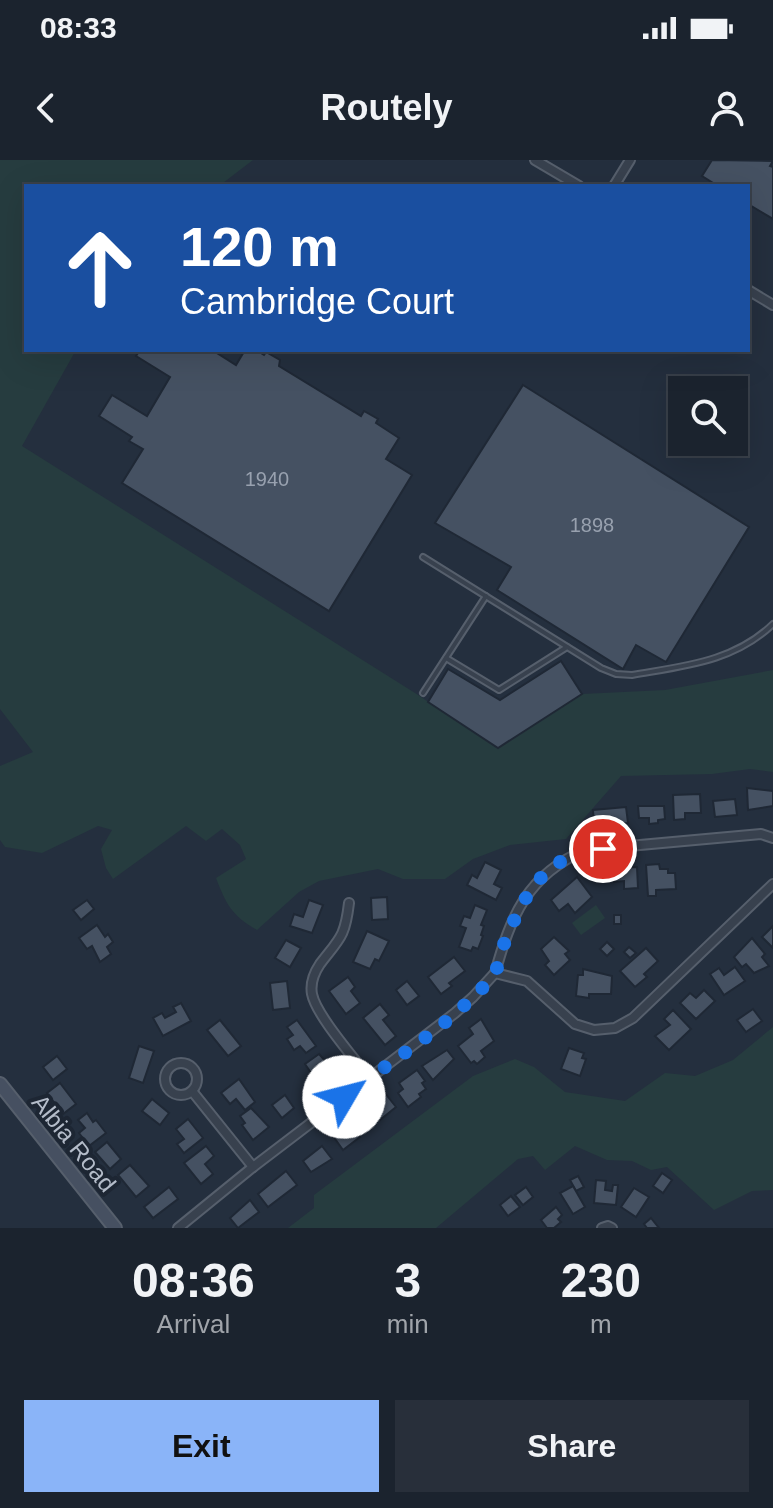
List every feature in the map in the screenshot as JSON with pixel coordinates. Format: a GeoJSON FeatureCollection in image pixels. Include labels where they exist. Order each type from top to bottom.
{"type":"FeatureCollection","features":[{"type":"Feature","properties":{"kind":"street"},"geometry":{"type":"LineString","coordinates":[[535,160],[576,184]]}},
{"type":"Feature","properties":{"kind":"street"},"geometry":{"type":"LineString","coordinates":[[615,184],[630,160]]}},
{"type":"Feature","properties":{"kind":"street"},"geometry":{"type":"LineString","coordinates":[[750,291],[773,305]]}},
{"type":"Feature","properties":{"kind":"street"},"geometry":{"type":"LineString","coordinates":[[178,1228],[473,997],[495,973],[502,947],[525,896],[541,876],[562,860],[585,850],[761,834],[773,838]]}},
{"type":"Feature","properties":{"kind":"street"},"geometry":{"type":"LineString","coordinates":[[495,973],[527,981],[575,1024],[594,1030],[615,1028],[633,1018],[773,884]]}},
{"type":"Feature","properties":{"kind":"street"},"geometry":{"type":"LineString","coordinates":[[349,903],[345,929],[336,947],[312,977],[312,995],[320,1012],[369,1078]]}},
{"type":"Feature","properties":{"kind":"street","name":"Albia Road"},"geometry":{"type":"LineString","coordinates":[[0,1084],[115,1228]]}},
{"type":"Feature","properties":{"kind":"street"},"geometry":{"type":"LineString","coordinates":[[192,1091],[253,1167]]}},
{"type":"Feature","properties":{"kind":"street"},"geometry":{"type":"LineString","coordinates":[[602,1228],[612,1228]]}},
{"type":"Feature","properties":{"kind":"lane"},"geometry":{"type":"LineString","coordinates":[[423,557],[606,671],[632,675],[726,656],[752,642],[773,624]]}},
{"type":"Feature","properties":{"kind":"lane"},"geometry":{"type":"LineString","coordinates":[[423,693],[486,596]]}},
{"type":"Feature","properties":{"kind":"lane"},"geometry":{"type":"LineString","coordinates":[[446,658],[499,690],[567,647]]}},
{"type":"Feature","properties":{"kind":"green space"},"geometry":{"type":"Polygon","coordinates":[[[0,160],[253,160],[222,184],[24,184],[24,352],[75,352],[22,446],[415,693],[497,748],[582,694],[665,690],[773,670],[773,772],[750,769],[712,774],[621,776],[566,839],[510,845],[473,859],[445,879],[403,879],[378,869],[319,881],[299,892],[257,930],[241,920],[231,908],[216,878],[246,859],[240,845],[222,829],[206,841],[186,826],[113,879],[106,868],[101,849],[112,830],[98,826],[42,853],[5,847],[0,840],[0,766],[33,752],[0,709],[0,160]]]}},
{"type":"Feature","properties":{"kind":"green space"},"geometry":{"type":"Polygon","coordinates":[[[596,905],[605,918],[581,935],[572,923],[596,905]]]}},
{"type":"Feature","properties":{"kind":"green space"},"geometry":{"type":"Polygon","coordinates":[[[773,1027],[773,1190],[752,1191],[714,1210],[667,1167],[651,1170],[632,1161],[607,1160],[575,1146],[545,1170],[533,1156],[518,1159],[436,1228],[288,1228],[314,1208],[314,1195],[473,1076],[515,1059],[534,1067],[565,1092],[625,1101],[665,1073],[695,1076],[733,1060],[773,1027]]]}},
{"type":"Feature","properties":{"kind":"building"},"geometry":{"type":"Polygon","coordinates":[[[712,160],[773,161],[770,166],[773,167],[773,219],[750,205],[750,184],[715,184],[702,176],[712,160]]]}},
{"type":"Feature","properties":{"kind":"building"},"geometry":{"type":"Polygon","coordinates":[[[139,352],[215,352],[236,365],[244,352],[264,355],[266,352],[280,360],[279,366],[361,416],[364,411],[378,419],[376,423],[399,438],[386,459],[412,475],[329,611],[122,483],[143,449],[129,441],[132,437],[99,416],[112,395],[147,416],[170,377],[136,356],[139,352]]]}},
{"type":"Feature","properties":{"kind":"building"},"geometry":{"type":"Polygon","coordinates":[[[523,385],[749,527],[666,662],[636,645],[623,669],[497,590],[511,567],[435,523],[523,385]]]}},
{"type":"Feature","properties":{"kind":"building"},"geometry":{"type":"Polygon","coordinates":[[[561,661],[582,694],[498,748],[428,702],[448,669],[500,700],[561,661]]]}},
{"type":"Feature","properties":{"kind":"building"},"geometry":{"type":"Polygon","coordinates":[[[747,788],[773,791],[773,806],[748,810],[747,788]]]}},
{"type":"Feature","properties":{"kind":"building"},"geometry":{"type":"Polygon","coordinates":[[[700,794],[701,813],[685,813],[685,819],[674,820],[673,795],[700,794]]]}},
{"type":"Feature","properties":{"kind":"building"},"geometry":{"type":"Polygon","coordinates":[[[735,799],[737,815],[715,817],[713,801],[735,799]]]}},
{"type":"Feature","properties":{"kind":"building"},"geometry":{"type":"Polygon","coordinates":[[[638,806],[664,806],[665,819],[649,824],[649,818],[639,818],[638,806]]]}},
{"type":"Feature","properties":{"kind":"building"},"geometry":{"type":"Polygon","coordinates":[[[626,807],[628,823],[594,826],[593,810],[626,807]]]}},
{"type":"Feature","properties":{"kind":"building"},"geometry":{"type":"Polygon","coordinates":[[[485,862],[501,870],[494,884],[502,888],[496,900],[467,885],[472,875],[477,878],[485,862]]]}},
{"type":"Feature","properties":{"kind":"building"},"geometry":{"type":"Polygon","coordinates":[[[659,864],[660,869],[675,873],[676,889],[656,890],[656,896],[648,896],[646,865],[659,864]]]}},
{"type":"Feature","properties":{"kind":"building"},"geometry":{"type":"Polygon","coordinates":[[[637,867],[638,888],[624,889],[624,881],[614,882],[613,868],[637,867]]]}},
{"type":"Feature","properties":{"kind":"building"},"geometry":{"type":"Polygon","coordinates":[[[577,877],[592,897],[575,913],[568,904],[559,911],[551,900],[577,877]]]}},
{"type":"Feature","properties":{"kind":"building"},"geometry":{"type":"Polygon","coordinates":[[[387,897],[388,919],[372,920],[371,898],[387,897]]]}},
{"type":"Feature","properties":{"kind":"building"},"geometry":{"type":"Polygon","coordinates":[[[87,900],[94,909],[81,920],[73,910],[87,900]]]}},
{"type":"Feature","properties":{"kind":"building"},"geometry":{"type":"Polygon","coordinates":[[[309,900],[323,905],[312,933],[290,926],[294,914],[303,917],[309,900]]]}},
{"type":"Feature","properties":{"kind":"building"},"geometry":{"type":"Polygon","coordinates":[[[475,905],[487,910],[481,925],[484,926],[483,936],[478,949],[473,947],[471,951],[459,947],[466,928],[460,926],[464,916],[470,918],[475,905]]]}},
{"type":"Feature","properties":{"kind":"building"},"geometry":{"type":"Polygon","coordinates":[[[614,915],[621,915],[621,924],[614,924],[614,915]]]}},
{"type":"Feature","properties":{"kind":"building"},"geometry":{"type":"Polygon","coordinates":[[[97,925],[113,942],[107,947],[111,954],[100,962],[92,946],[87,949],[79,938],[97,925]]]}},
{"type":"Feature","properties":{"kind":"building"},"geometry":{"type":"Polygon","coordinates":[[[773,926],[773,948],[762,937],[773,926]]]}},
{"type":"Feature","properties":{"kind":"building"},"geometry":{"type":"Polygon","coordinates":[[[367,931],[389,941],[379,961],[375,959],[370,969],[353,962],[367,931]]]}},
{"type":"Feature","properties":{"kind":"building"},"geometry":{"type":"Polygon","coordinates":[[[554,937],[569,951],[565,954],[570,960],[554,975],[545,965],[549,961],[541,949],[554,937]]]}},
{"type":"Feature","properties":{"kind":"building"},"geometry":{"type":"Polygon","coordinates":[[[752,938],[765,954],[762,957],[769,966],[754,973],[746,964],[742,967],[734,957],[752,938]]]}},
{"type":"Feature","properties":{"kind":"building"},"geometry":{"type":"Polygon","coordinates":[[[286,940],[301,948],[290,967],[275,958],[286,940]]]}},
{"type":"Feature","properties":{"kind":"building"},"geometry":{"type":"Polygon","coordinates":[[[607,942],[614,949],[607,956],[600,949],[607,942]]]}},
{"type":"Feature","properties":{"kind":"building"},"geometry":{"type":"Polygon","coordinates":[[[629,947],[636,953],[630,958],[624,952],[629,947]]]}},
{"type":"Feature","properties":{"kind":"building"},"geometry":{"type":"Polygon","coordinates":[[[646,948],[658,961],[635,987],[620,971],[646,948]]]}},
{"type":"Feature","properties":{"kind":"building"},"geometry":{"type":"Polygon","coordinates":[[[454,957],[465,971],[449,983],[452,986],[441,994],[428,977],[454,957]]]}},
{"type":"Feature","properties":{"kind":"building"},"geometry":{"type":"Polygon","coordinates":[[[735,967],[745,981],[724,995],[710,974],[719,968],[724,975],[735,967]]]}},
{"type":"Feature","properties":{"kind":"building"},"geometry":{"type":"Polygon","coordinates":[[[583,969],[612,976],[611,994],[589,994],[589,998],[576,996],[578,975],[583,975],[583,969]]]}},
{"type":"Feature","properties":{"kind":"building"},"geometry":{"type":"Polygon","coordinates":[[[348,977],[355,987],[351,991],[360,1003],[346,1014],[329,991],[348,977]]]}},
{"type":"Feature","properties":{"kind":"building"},"geometry":{"type":"Polygon","coordinates":[[[287,981],[290,1008],[273,1010],[270,983],[287,981]]]}},
{"type":"Feature","properties":{"kind":"building"},"geometry":{"type":"Polygon","coordinates":[[[407,981],[419,996],[407,1005],[396,990],[407,981]]]}},
{"type":"Feature","properties":{"kind":"building"},"geometry":{"type":"Polygon","coordinates":[[[704,990],[715,1001],[696,1019],[680,1003],[690,993],[696,998],[704,990]]]}},
{"type":"Feature","properties":{"kind":"building"},"geometry":{"type":"Polygon","coordinates":[[[181,1003],[191,1021],[163,1036],[153,1018],[162,1013],[165,1018],[176,1012],[173,1007],[181,1003]]]}},
{"type":"Feature","properties":{"kind":"building"},"geometry":{"type":"Polygon","coordinates":[[[380,1004],[389,1015],[383,1020],[396,1036],[385,1045],[363,1018],[380,1004]]]}},
{"type":"Feature","properties":{"kind":"building"},"geometry":{"type":"Polygon","coordinates":[[[753,1009],[762,1021],[746,1032],[737,1020],[753,1009]]]}},
{"type":"Feature","properties":{"kind":"building"},"geometry":{"type":"Polygon","coordinates":[[[673,1010],[691,1029],[669,1050],[655,1036],[670,1025],[664,1019],[673,1010]]]}},
{"type":"Feature","properties":{"kind":"building"},"geometry":{"type":"Polygon","coordinates":[[[481,1019],[494,1041],[481,1051],[485,1057],[477,1064],[474,1061],[471,1063],[458,1046],[473,1034],[469,1028],[481,1019]]]}},
{"type":"Feature","properties":{"kind":"building"},"geometry":{"type":"Polygon","coordinates":[[[220,1020],[241,1046],[228,1056],[207,1030],[220,1020]]]}},
{"type":"Feature","properties":{"kind":"building"},"geometry":{"type":"Polygon","coordinates":[[[297,1020],[316,1046],[306,1053],[300,1046],[294,1050],[287,1039],[293,1035],[287,1027],[297,1020]]]}},
{"type":"Feature","properties":{"kind":"building"},"geometry":{"type":"Polygon","coordinates":[[[139,1046],[154,1051],[143,1083],[129,1078],[139,1046]]]}},
{"type":"Feature","properties":{"kind":"building"},"geometry":{"type":"Polygon","coordinates":[[[569,1048],[584,1053],[582,1058],[586,1059],[580,1076],[561,1069],[569,1048]]]}},
{"type":"Feature","properties":{"kind":"building"},"geometry":{"type":"Polygon","coordinates":[[[447,1050],[454,1059],[433,1080],[422,1066],[447,1050]]]}},
{"type":"Feature","properties":{"kind":"building"},"geometry":{"type":"Polygon","coordinates":[[[319,1054],[337,1074],[320,1086],[305,1064],[319,1054]]]}},
{"type":"Feature","properties":{"kind":"building"},"geometry":{"type":"Polygon","coordinates":[[[57,1056],[67,1069],[53,1080],[43,1067],[57,1056]]]}},
{"type":"Feature","properties":{"kind":"building"},"geometry":{"type":"Polygon","coordinates":[[[417,1070],[425,1081],[422,1083],[426,1089],[408,1107],[398,1093],[403,1089],[399,1083],[417,1070]]]}},
{"type":"Feature","properties":{"kind":"building"},"geometry":{"type":"Polygon","coordinates":[[[239,1079],[255,1102],[245,1110],[236,1099],[230,1104],[221,1093],[239,1079]]]}},
{"type":"Feature","properties":{"kind":"building"},"geometry":{"type":"Polygon","coordinates":[[[60,1083],[76,1104],[63,1114],[47,1093],[60,1083]]]}},
{"type":"Feature","properties":{"kind":"building"},"geometry":{"type":"Polygon","coordinates":[[[385,1093],[396,1107],[380,1120],[378,1117],[370,1123],[362,1112],[385,1093]]]}},
{"type":"Feature","properties":{"kind":"building"},"geometry":{"type":"Polygon","coordinates":[[[285,1095],[294,1108],[282,1118],[272,1105],[285,1095]]]}},
{"type":"Feature","properties":{"kind":"building"},"geometry":{"type":"Polygon","coordinates":[[[152,1099],[169,1113],[160,1125],[142,1111],[152,1099]]]}},
{"type":"Feature","properties":{"kind":"building"},"geometry":{"type":"Polygon","coordinates":[[[251,1108],[269,1127],[253,1140],[242,1125],[245,1123],[240,1116],[251,1108]]]}},
{"type":"Feature","properties":{"kind":"building"},"geometry":{"type":"Polygon","coordinates":[[[87,1113],[106,1133],[89,1146],[79,1133],[85,1128],[78,1120],[87,1113]]]}},
{"type":"Feature","properties":{"kind":"building"},"geometry":{"type":"Polygon","coordinates":[[[356,1118],[365,1128],[357,1133],[360,1137],[343,1150],[333,1136],[356,1118]]]}},
{"type":"Feature","properties":{"kind":"building"},"geometry":{"type":"Polygon","coordinates":[[[188,1119],[203,1138],[184,1153],[177,1144],[184,1139],[176,1129],[188,1119]]]}},
{"type":"Feature","properties":{"kind":"building"},"geometry":{"type":"Polygon","coordinates":[[[107,1142],[121,1159],[110,1169],[95,1152],[107,1142]]]}},
{"type":"Feature","properties":{"kind":"building"},"geometry":{"type":"Polygon","coordinates":[[[206,1146],[214,1156],[205,1164],[213,1174],[201,1184],[184,1163],[206,1146]]]}},
{"type":"Feature","properties":{"kind":"building"},"geometry":{"type":"Polygon","coordinates":[[[322,1146],[332,1159],[311,1172],[303,1161],[322,1146]]]}},
{"type":"Feature","properties":{"kind":"building"},"geometry":{"type":"Polygon","coordinates":[[[130,1165],[149,1186],[136,1197],[118,1175],[130,1165]]]}},
{"type":"Feature","properties":{"kind":"building"},"geometry":{"type":"Polygon","coordinates":[[[286,1171],[297,1185],[268,1207],[258,1194],[286,1171]]]}},
{"type":"Feature","properties":{"kind":"building"},"geometry":{"type":"Polygon","coordinates":[[[662,1173],[672,1180],[663,1193],[653,1186],[662,1173]]]}},
{"type":"Feature","properties":{"kind":"building"},"geometry":{"type":"Polygon","coordinates":[[[578,1176],[584,1187],[576,1191],[570,1180],[578,1176]]]}},
{"type":"Feature","properties":{"kind":"building"},"geometry":{"type":"Polygon","coordinates":[[[596,1180],[606,1181],[605,1190],[612,1191],[613,1185],[618,1185],[616,1205],[594,1203],[596,1180]]]}},
{"type":"Feature","properties":{"kind":"building"},"geometry":{"type":"Polygon","coordinates":[[[573,1186],[585,1207],[573,1214],[560,1193],[573,1186]]]}},
{"type":"Feature","properties":{"kind":"building"},"geometry":{"type":"Polygon","coordinates":[[[169,1187],[178,1199],[153,1218],[144,1207],[169,1187]]]}},
{"type":"Feature","properties":{"kind":"building"},"geometry":{"type":"Polygon","coordinates":[[[526,1187],[533,1197],[523,1205],[515,1195],[526,1187]]]}},
{"type":"Feature","properties":{"kind":"building"},"geometry":{"type":"Polygon","coordinates":[[[634,1188],[649,1197],[636,1217],[621,1207],[634,1188]]]}},
{"type":"Feature","properties":{"kind":"building"},"geometry":{"type":"Polygon","coordinates":[[[511,1196],[520,1207],[508,1216],[500,1205],[511,1196]]]}},
{"type":"Feature","properties":{"kind":"building"},"geometry":{"type":"Polygon","coordinates":[[[250,1200],[259,1212],[238,1228],[230,1218],[250,1200]]]}},
{"type":"Feature","properties":{"kind":"building"},"geometry":{"type":"Polygon","coordinates":[[[556,1207],[562,1215],[558,1219],[561,1222],[554,1228],[547,1228],[541,1220],[556,1207]]]}},
{"type":"Feature","properties":{"kind":"building"},"geometry":{"type":"Polygon","coordinates":[[[651,1218],[659,1228],[647,1228],[644,1224],[651,1218]]]}},
{"type":"Feature","properties":{"kind":"route"},"geometry":{"type":"LineString","coordinates":[[344,1097],[455,1013],[495,973],[502,947],[523,900],[541,876],[562,860],[585,850],[603,849]]}}]}
